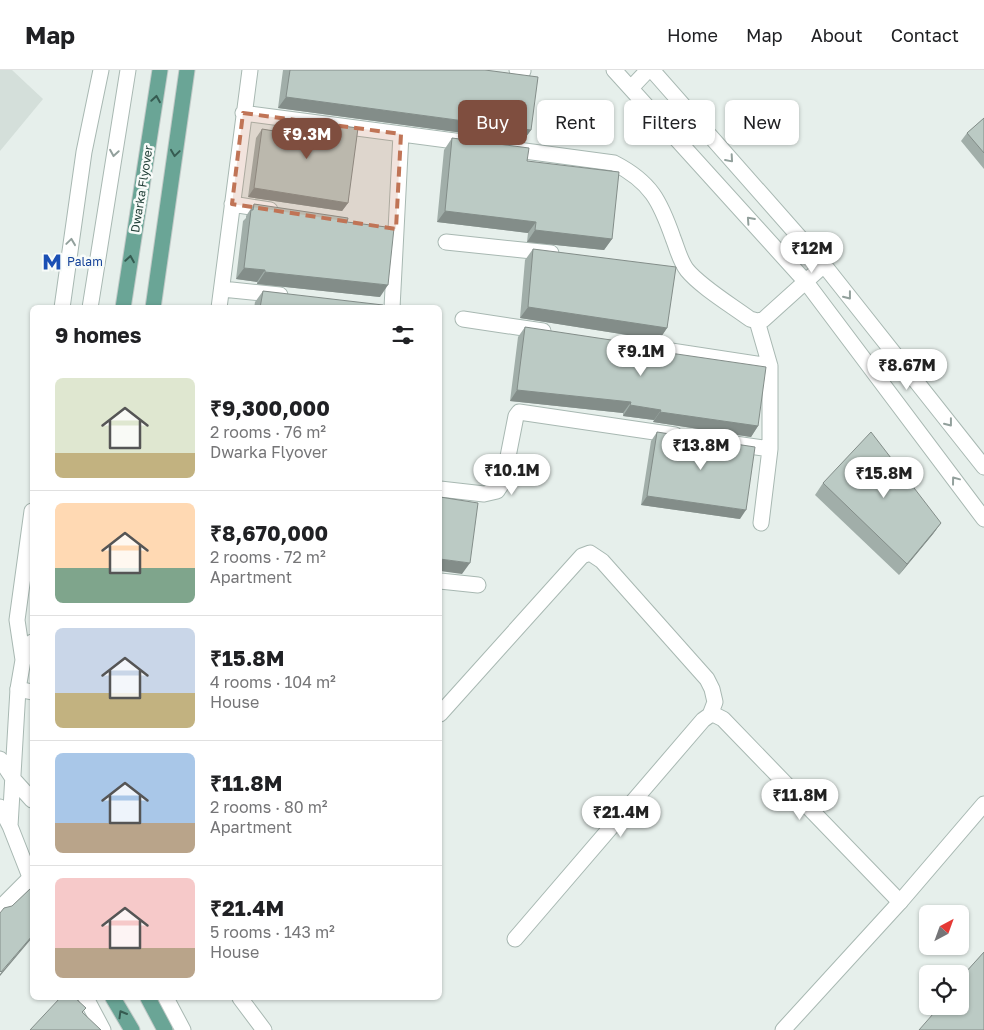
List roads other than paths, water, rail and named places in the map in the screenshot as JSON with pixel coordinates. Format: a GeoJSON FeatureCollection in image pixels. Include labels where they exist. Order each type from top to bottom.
{"type":"FeatureCollection","features":[{"type":"Feature","properties":{"kind":"main road","name":"Dwarka Flyover"},"geometry":{"type":"LineString","coordinates":[[123,305],[160,70]]}},
{"type":"Feature","properties":{"kind":"main road"},"geometry":{"type":"LineString","coordinates":[[153,305],[187,70]]}},
{"type":"Feature","properties":{"kind":"main road"},"geometry":{"type":"LineString","coordinates":[[114,1000],[132,1030]]}},
{"type":"Feature","properties":{"kind":"main road"},"geometry":{"type":"LineString","coordinates":[[149,1000],[165,1030]]}},
{"type":"Feature","properties":{"kind":"street"},"geometry":{"type":"LineString","coordinates":[[62,305],[84,152],[101,70]]}},
{"type":"Feature","properties":{"kind":"street"},"geometry":{"type":"LineString","coordinates":[[90,305],[128,70]]}},
{"type":"Feature","properties":{"kind":"street"},"geometry":{"type":"LineString","coordinates":[[219,305],[250,70]]}},
{"type":"Feature","properties":{"kind":"street"},"geometry":{"type":"LineString","coordinates":[[614,70],[806,282],[984,519]]}},
{"type":"Feature","properties":{"kind":"street"},"geometry":{"type":"LineString","coordinates":[[631,88],[648,70]]}},
{"type":"Feature","properties":{"kind":"street"},"geometry":{"type":"LineString","coordinates":[[652,70],[824,265],[984,468]]}},
{"type":"Feature","properties":{"kind":"street"},"geometry":{"type":"LineString","coordinates":[[244,113],[614,163],[646,185],[657,198],[686,268],[697,280],[750,319],[757,321],[763,320],[771,314],[824,265]]}},
{"type":"Feature","properties":{"kind":"street"},"geometry":{"type":"LineString","coordinates":[[392,305],[391,229],[401,134]]}},
{"type":"Feature","properties":{"kind":"street"},"geometry":{"type":"LineString","coordinates":[[232,204],[280,212]]}},
{"type":"Feature","properties":{"kind":"street"},"geometry":{"type":"LineString","coordinates":[[446,242],[561,255]]}},
{"type":"Feature","properties":{"kind":"street"},"geometry":{"type":"LineString","coordinates":[[666,266],[686,268]]}},
{"type":"Feature","properties":{"kind":"street"},"geometry":{"type":"LineString","coordinates":[[222,289],[299,298]]}},
{"type":"Feature","properties":{"kind":"street"},"geometry":{"type":"LineString","coordinates":[[463,319],[562,334]]}},
{"type":"Feature","properties":{"kind":"street"},"geometry":{"type":"LineString","coordinates":[[757,321],[770,366],[770,449],[761,523]]}},
{"type":"Feature","properties":{"kind":"street"},"geometry":{"type":"LineString","coordinates":[[631,345],[770,366]]}},
{"type":"Feature","properties":{"kind":"street"},"geometry":{"type":"LineString","coordinates":[[442,489],[484,494],[497,491],[503,482],[519,412],[693,438]]}},
{"type":"Feature","properties":{"kind":"street"},"geometry":{"type":"LineString","coordinates":[[722,442],[770,449]]}},
{"type":"Feature","properties":{"kind":"street"},"geometry":{"type":"LineString","coordinates":[[10,826],[26,690],[17,620],[30,526]]}},
{"type":"Feature","properties":{"kind":"street"},"geometry":{"type":"LineString","coordinates":[[442,712],[582,556],[590,553],[602,561],[706,680],[715,696],[715,702],[710,715],[703,720],[515,938]]}},
{"type":"Feature","properties":{"kind":"street"},"geometry":{"type":"LineString","coordinates":[[442,581],[478,585]]}},
{"type":"Feature","properties":{"kind":"street"},"geometry":{"type":"LineString","coordinates":[[23,660],[30,646]]}},
{"type":"Feature","properties":{"kind":"street"},"geometry":{"type":"LineString","coordinates":[[710,715],[723,719],[900,902]]}},
{"type":"Feature","properties":{"kind":"street"},"geometry":{"type":"LineString","coordinates":[[0,759],[14,780],[30,798]]}},
{"type":"Feature","properties":{"kind":"street"},"geometry":{"type":"LineString","coordinates":[[783,1030],[900,902],[984,804]]}},
{"type":"Feature","properties":{"kind":"street"},"geometry":{"type":"LineString","coordinates":[[0,807],[30,875]]}},
{"type":"Feature","properties":{"kind":"street"},"geometry":{"type":"LineString","coordinates":[[0,908],[30,882]]}},
{"type":"Feature","properties":{"kind":"street"},"geometry":{"type":"LineString","coordinates":[[87,1000],[103,1030]]}},
{"type":"Feature","properties":{"kind":"street"},"geometry":{"type":"LineString","coordinates":[[167,1000],[183,1030]]}},
{"type":"Feature","properties":{"kind":"street"},"geometry":{"type":"LineString","coordinates":[[242,1000],[264,1030]]}},
{"type":"Feature","properties":{"kind":"place","name":"Palam"},"geometry":{"type":"Point","coordinates":[52,262]}}]}
